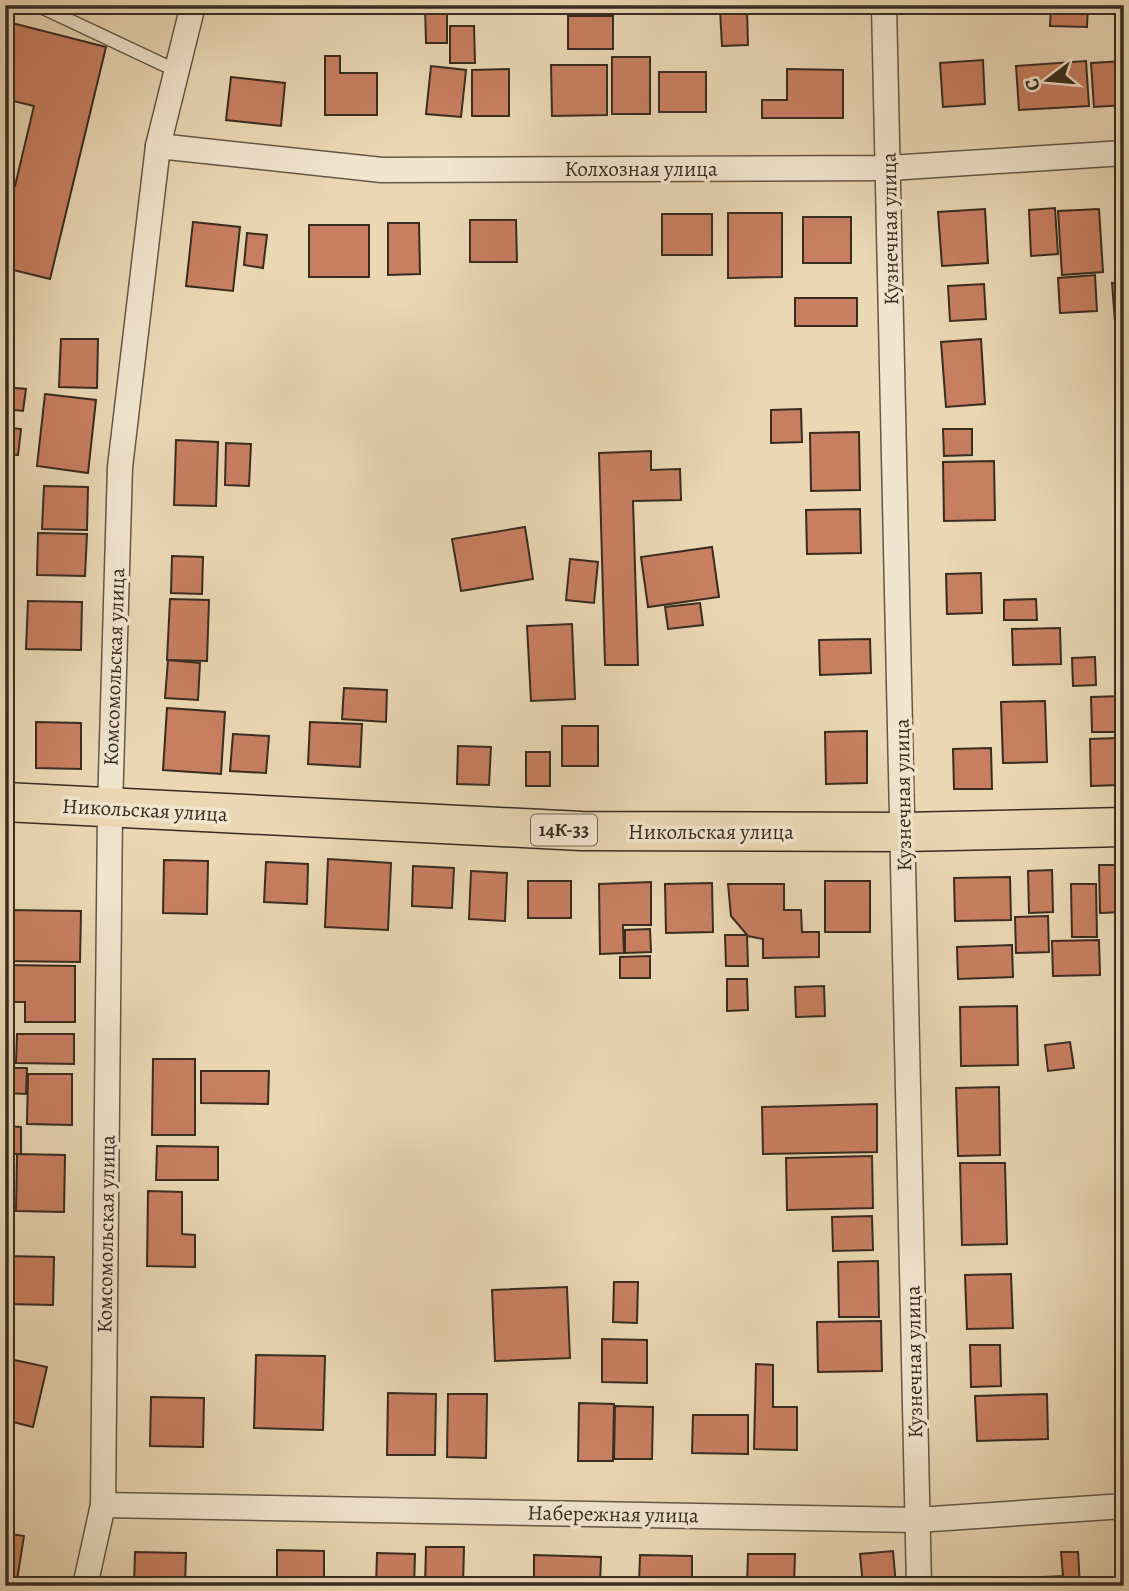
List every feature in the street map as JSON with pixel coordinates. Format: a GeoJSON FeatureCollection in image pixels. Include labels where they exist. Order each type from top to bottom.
{"type":"FeatureCollection","features":[{"type":"Feature","properties":{"kind":"main road","name":"Никольская улица"},"geometry":{"type":"LineString","coordinates":[[5,802],[581,831],[904,832],[1124,827]]}},
{"type":"Feature","properties":{"kind":"street","name":"Комсомольская улица"},"geometry":{"type":"LineString","coordinates":[[85,1586],[103,1505],[110,808],[120,467],[158,146],[193,5]]}},
{"type":"Feature","properties":{"kind":"street","name":"Кузнечная улица"},"geometry":{"type":"LineString","coordinates":[[884,5],[919,1586]]}},
{"type":"Feature","properties":{"kind":"street","name":"Колхозная улица"},"geometry":{"type":"LineString","coordinates":[[158,146],[382,170],[889,168],[1124,153]]}},
{"type":"Feature","properties":{"kind":"street","name":"Набережная улица"},"geometry":{"type":"LineString","coordinates":[[103,1505],[917,1520],[1124,1506]]}},
{"type":"Feature","properties":{"kind":"lane"},"geometry":{"type":"LineString","coordinates":[[5,7],[19,5]]}},
{"type":"Feature","properties":{"kind":"lane"},"geometry":{"type":"LineString","coordinates":[[37,5],[177,71]]}},
{"type":"Feature","properties":{"kind":"building"},"geometry":{"type":"Polygon","coordinates":[[[425,5],[447,5],[447,43],[426,43],[425,5]]]}},
{"type":"Feature","properties":{"kind":"building"},"geometry":{"type":"Polygon","coordinates":[[[1051,5],[1088,5],[1087,27],[1050,26],[1051,5]]]}},
{"type":"Feature","properties":{"kind":"building"},"geometry":{"type":"Polygon","coordinates":[[[747,9],[748,45],[722,46],[720,10],[747,9]]]}},
{"type":"Feature","properties":{"kind":"building"},"geometry":{"type":"Polygon","coordinates":[[[568,16],[613,16],[613,49],[568,49],[568,16]]]}},
{"type":"Feature","properties":{"kind":"building"},"geometry":{"type":"Polygon","coordinates":[[[12,23],[106,47],[50,279],[5,268],[5,183],[15,186],[34,106],[5,99],[5,53],[12,23]]]}},
{"type":"Feature","properties":{"kind":"building"},"geometry":{"type":"Polygon","coordinates":[[[450,26],[474,26],[475,63],[450,63],[450,26]]]}},
{"type":"Feature","properties":{"kind":"building"},"geometry":{"type":"Polygon","coordinates":[[[325,56],[340,56],[340,73],[377,73],[377,115],[325,115],[325,56]]]}},
{"type":"Feature","properties":{"kind":"building"},"geometry":{"type":"Polygon","coordinates":[[[612,57],[650,57],[650,114],[612,114],[612,57]]]}},
{"type":"Feature","properties":{"kind":"building"},"geometry":{"type":"Polygon","coordinates":[[[983,60],[985,104],[943,107],[940,63],[983,60]]]}},
{"type":"Feature","properties":{"kind":"building"},"geometry":{"type":"Polygon","coordinates":[[[1086,61],[1089,106],[1019,110],[1016,66],[1086,61]]]}},
{"type":"Feature","properties":{"kind":"building"},"geometry":{"type":"Polygon","coordinates":[[[1124,61],[1124,105],[1094,107],[1091,63],[1124,61]]]}},
{"type":"Feature","properties":{"kind":"building"},"geometry":{"type":"Polygon","coordinates":[[[551,65],[607,65],[607,115],[552,116],[551,65]]]}},
{"type":"Feature","properties":{"kind":"building"},"geometry":{"type":"Polygon","coordinates":[[[431,66],[466,70],[461,117],[426,114],[431,66]]]}},
{"type":"Feature","properties":{"kind":"building"},"geometry":{"type":"Polygon","coordinates":[[[509,69],[509,116],[472,116],[472,70],[509,69]]]}},
{"type":"Feature","properties":{"kind":"building"},"geometry":{"type":"Polygon","coordinates":[[[787,69],[843,70],[843,118],[762,118],[762,100],[787,100],[787,69]]]}},
{"type":"Feature","properties":{"kind":"building"},"geometry":{"type":"Polygon","coordinates":[[[659,72],[706,72],[706,112],[659,112],[659,72]]]}},
{"type":"Feature","properties":{"kind":"building"},"geometry":{"type":"Polygon","coordinates":[[[231,77],[285,83],[281,126],[226,120],[231,77]]]}},
{"type":"Feature","properties":{"kind":"building"},"geometry":{"type":"Polygon","coordinates":[[[1055,208],[1058,254],[1031,256],[1029,210],[1055,208]]]}},
{"type":"Feature","properties":{"kind":"building"},"geometry":{"type":"Polygon","coordinates":[[[985,209],[988,263],[942,266],[938,212],[985,209]]]}},
{"type":"Feature","properties":{"kind":"building"},"geometry":{"type":"Polygon","coordinates":[[[1099,209],[1103,272],[1062,275],[1058,211],[1099,209]]]}},
{"type":"Feature","properties":{"kind":"building"},"geometry":{"type":"Polygon","coordinates":[[[728,213],[782,213],[782,277],[728,278],[728,213]]]}},
{"type":"Feature","properties":{"kind":"building"},"geometry":{"type":"Polygon","coordinates":[[[662,214],[712,214],[712,255],[662,255],[662,214]]]}},
{"type":"Feature","properties":{"kind":"building"},"geometry":{"type":"Polygon","coordinates":[[[803,217],[851,217],[851,263],[803,263],[803,217]]]}},
{"type":"Feature","properties":{"kind":"building"},"geometry":{"type":"Polygon","coordinates":[[[470,220],[516,220],[517,262],[470,262],[470,220]]]}},
{"type":"Feature","properties":{"kind":"building"},"geometry":{"type":"Polygon","coordinates":[[[193,222],[240,227],[233,291],[186,286],[193,222]]]}},
{"type":"Feature","properties":{"kind":"building"},"geometry":{"type":"Polygon","coordinates":[[[388,223],[419,223],[420,274],[388,275],[388,223]]]}},
{"type":"Feature","properties":{"kind":"building"},"geometry":{"type":"Polygon","coordinates":[[[309,225],[369,225],[369,277],[309,277],[309,225]]]}},
{"type":"Feature","properties":{"kind":"building"},"geometry":{"type":"Polygon","coordinates":[[[247,233],[267,235],[263,268],[244,265],[247,233]]]}},
{"type":"Feature","properties":{"kind":"building"},"geometry":{"type":"Polygon","coordinates":[[[1095,275],[1097,311],[1060,313],[1058,278],[1095,275]]]}},
{"type":"Feature","properties":{"kind":"building"},"geometry":{"type":"Polygon","coordinates":[[[1124,282],[1124,334],[1116,335],[1112,283],[1124,282]]]}},
{"type":"Feature","properties":{"kind":"building"},"geometry":{"type":"Polygon","coordinates":[[[984,284],[986,319],[950,321],[948,286],[984,284]]]}},
{"type":"Feature","properties":{"kind":"building"},"geometry":{"type":"Polygon","coordinates":[[[795,298],[857,298],[857,326],[795,326],[795,298]]]}},
{"type":"Feature","properties":{"kind":"building"},"geometry":{"type":"Polygon","coordinates":[[[61,339],[98,339],[97,388],[59,387],[61,339]]]}},
{"type":"Feature","properties":{"kind":"building"},"geometry":{"type":"Polygon","coordinates":[[[981,339],[985,404],[946,407],[941,342],[981,339]]]}},
{"type":"Feature","properties":{"kind":"building"},"geometry":{"type":"Polygon","coordinates":[[[5,387],[26,389],[23,411],[5,409],[5,387]]]}},
{"type":"Feature","properties":{"kind":"building"},"geometry":{"type":"Polygon","coordinates":[[[45,394],[96,400],[88,473],[37,466],[45,394]]]}},
{"type":"Feature","properties":{"kind":"building"},"geometry":{"type":"Polygon","coordinates":[[[801,409],[802,442],[771,443],[771,410],[801,409]]]}},
{"type":"Feature","properties":{"kind":"building"},"geometry":{"type":"Polygon","coordinates":[[[5,427],[21,429],[18,455],[5,454],[5,427]]]}},
{"type":"Feature","properties":{"kind":"building"},"geometry":{"type":"Polygon","coordinates":[[[943,429],[972,429],[972,455],[944,456],[943,429]]]}},
{"type":"Feature","properties":{"kind":"building"},"geometry":{"type":"Polygon","coordinates":[[[859,432],[860,490],[811,491],[810,433],[859,432]]]}},
{"type":"Feature","properties":{"kind":"building"},"geometry":{"type":"Polygon","coordinates":[[[176,440],[218,442],[216,506],[174,505],[176,440]]]}},
{"type":"Feature","properties":{"kind":"building"},"geometry":{"type":"Polygon","coordinates":[[[226,443],[251,444],[249,486],[225,485],[226,443]]]}},
{"type":"Feature","properties":{"kind":"building"},"geometry":{"type":"Polygon","coordinates":[[[651,451],[651,470],[680,469],[681,500],[633,501],[638,665],[605,665],[599,453],[651,451]]]}},
{"type":"Feature","properties":{"kind":"building"},"geometry":{"type":"Polygon","coordinates":[[[994,461],[995,520],[944,521],[943,462],[994,461]]]}},
{"type":"Feature","properties":{"kind":"building"},"geometry":{"type":"Polygon","coordinates":[[[44,486],[88,487],[87,530],[42,529],[44,486]]]}},
{"type":"Feature","properties":{"kind":"building"},"geometry":{"type":"Polygon","coordinates":[[[860,509],[861,553],[807,554],[806,510],[860,509]]]}},
{"type":"Feature","properties":{"kind":"building"},"geometry":{"type":"Polygon","coordinates":[[[525,527],[533,579],[461,591],[452,539],[525,527]]]}},
{"type":"Feature","properties":{"kind":"building"},"geometry":{"type":"Polygon","coordinates":[[[38,533],[87,534],[85,576],[37,575],[38,533]]]}},
{"type":"Feature","properties":{"kind":"building"},"geometry":{"type":"Polygon","coordinates":[[[712,547],[719,597],[648,607],[641,557],[712,547]]]}},
{"type":"Feature","properties":{"kind":"building"},"geometry":{"type":"Polygon","coordinates":[[[172,556],[203,557],[202,594],[171,593],[172,556]]]}},
{"type":"Feature","properties":{"kind":"building"},"geometry":{"type":"Polygon","coordinates":[[[570,559],[598,562],[594,603],[566,600],[570,559]]]}},
{"type":"Feature","properties":{"kind":"building"},"geometry":{"type":"Polygon","coordinates":[[[981,573],[982,613],[947,614],[946,574],[981,573]]]}},
{"type":"Feature","properties":{"kind":"building"},"geometry":{"type":"Polygon","coordinates":[[[170,599],[209,600],[207,661],[167,660],[170,599]]]}},
{"type":"Feature","properties":{"kind":"building"},"geometry":{"type":"Polygon","coordinates":[[[1036,599],[1037,620],[1004,620],[1004,600],[1036,599]]]}},
{"type":"Feature","properties":{"kind":"building"},"geometry":{"type":"Polygon","coordinates":[[[28,601],[82,602],[81,650],[26,649],[28,601]]]}},
{"type":"Feature","properties":{"kind":"building"},"geometry":{"type":"Polygon","coordinates":[[[700,603],[703,625],[668,629],[665,607],[700,603]]]}},
{"type":"Feature","properties":{"kind":"building"},"geometry":{"type":"Polygon","coordinates":[[[572,624],[575,699],[531,701],[527,626],[572,624]]]}},
{"type":"Feature","properties":{"kind":"building"},"geometry":{"type":"Polygon","coordinates":[[[1060,628],[1061,664],[1013,665],[1012,629],[1060,628]]]}},
{"type":"Feature","properties":{"kind":"building"},"geometry":{"type":"Polygon","coordinates":[[[870,639],[871,673],[820,675],[819,640],[870,639]]]}},
{"type":"Feature","properties":{"kind":"building"},"geometry":{"type":"Polygon","coordinates":[[[1095,657],[1096,685],[1073,686],[1072,658],[1095,657]]]}},
{"type":"Feature","properties":{"kind":"building"},"geometry":{"type":"Polygon","coordinates":[[[168,660],[200,663],[198,700],[165,698],[168,660]]]}},
{"type":"Feature","properties":{"kind":"building"},"geometry":{"type":"Polygon","coordinates":[[[344,688],[387,690],[386,722],[342,719],[344,688]]]}},
{"type":"Feature","properties":{"kind":"building"},"geometry":{"type":"Polygon","coordinates":[[[1123,696],[1124,732],[1092,732],[1091,697],[1123,696]]]}},
{"type":"Feature","properties":{"kind":"building"},"geometry":{"type":"Polygon","coordinates":[[[1045,701],[1047,762],[1003,763],[1001,702],[1045,701]]]}},
{"type":"Feature","properties":{"kind":"building"},"geometry":{"type":"Polygon","coordinates":[[[167,708],[225,712],[221,774],[163,770],[167,708]]]}},
{"type":"Feature","properties":{"kind":"building"},"geometry":{"type":"Polygon","coordinates":[[[36,722],[81,723],[81,769],[36,768],[36,722]]]}},
{"type":"Feature","properties":{"kind":"building"},"geometry":{"type":"Polygon","coordinates":[[[310,722],[362,724],[360,767],[308,764],[310,722]]]}},
{"type":"Feature","properties":{"kind":"building"},"geometry":{"type":"Polygon","coordinates":[[[562,726],[598,726],[598,766],[562,766],[562,726]]]}},
{"type":"Feature","properties":{"kind":"building"},"geometry":{"type":"Polygon","coordinates":[[[867,731],[867,783],[826,784],[825,732],[867,731]]]}},
{"type":"Feature","properties":{"kind":"building"},"geometry":{"type":"Polygon","coordinates":[[[233,734],[269,736],[266,773],[230,771],[233,734]]]}},
{"type":"Feature","properties":{"kind":"building"},"geometry":{"type":"Polygon","coordinates":[[[1118,738],[1119,785],[1091,786],[1090,739],[1118,738]]]}},
{"type":"Feature","properties":{"kind":"building"},"geometry":{"type":"Polygon","coordinates":[[[458,746],[491,747],[489,785],[457,784],[458,746]]]}},
{"type":"Feature","properties":{"kind":"building"},"geometry":{"type":"Polygon","coordinates":[[[991,748],[992,789],[954,789],[953,749],[991,748]]]}},
{"type":"Feature","properties":{"kind":"building"},"geometry":{"type":"Polygon","coordinates":[[[526,752],[550,752],[550,786],[526,786],[526,752]]]}},
{"type":"Feature","properties":{"kind":"building"},"geometry":{"type":"Polygon","coordinates":[[[328,859],[391,863],[388,930],[325,927],[328,859]]]}},
{"type":"Feature","properties":{"kind":"building"},"geometry":{"type":"Polygon","coordinates":[[[164,860],[208,861],[207,914],[163,913],[164,860]]]}},
{"type":"Feature","properties":{"kind":"building"},"geometry":{"type":"Polygon","coordinates":[[[266,862],[308,864],[307,904],[264,902],[266,862]]]}},
{"type":"Feature","properties":{"kind":"building"},"geometry":{"type":"Polygon","coordinates":[[[1099,865],[1124,865],[1124,912],[1100,913],[1099,865]]]}},
{"type":"Feature","properties":{"kind":"building"},"geometry":{"type":"Polygon","coordinates":[[[413,866],[454,868],[452,908],[412,906],[413,866]]]}},
{"type":"Feature","properties":{"kind":"building"},"geometry":{"type":"Polygon","coordinates":[[[1052,870],[1053,912],[1029,913],[1028,871],[1052,870]]]}},
{"type":"Feature","properties":{"kind":"building"},"geometry":{"type":"Polygon","coordinates":[[[471,871],[507,873],[505,921],[469,919],[471,871]]]}},
{"type":"Feature","properties":{"kind":"building"},"geometry":{"type":"Polygon","coordinates":[[[1010,877],[1011,920],[955,921],[954,878],[1010,877]]]}},
{"type":"Feature","properties":{"kind":"building"},"geometry":{"type":"Polygon","coordinates":[[[528,881],[571,881],[571,918],[528,918],[528,881]]]}},
{"type":"Feature","properties":{"kind":"building"},"geometry":{"type":"Polygon","coordinates":[[[825,881],[870,881],[870,932],[825,932],[825,881]]]}},
{"type":"Feature","properties":{"kind":"building"},"geometry":{"type":"Polygon","coordinates":[[[651,882],[651,925],[623,925],[624,953],[600,954],[599,884],[651,882]]]}},
{"type":"Feature","properties":{"kind":"building"},"geometry":{"type":"Polygon","coordinates":[[[712,883],[713,932],[666,933],[665,884],[712,883]]]}},
{"type":"Feature","properties":{"kind":"building"},"geometry":{"type":"Polygon","coordinates":[[[728,884],[784,884],[784,910],[801,910],[802,932],[819,932],[819,957],[763,958],[763,939],[748,936],[731,916],[728,884]]]}},
{"type":"Feature","properties":{"kind":"building"},"geometry":{"type":"Polygon","coordinates":[[[1071,884],[1096,884],[1097,937],[1072,937],[1071,884]]]}},
{"type":"Feature","properties":{"kind":"building"},"geometry":{"type":"Polygon","coordinates":[[[5,910],[81,911],[80,962],[5,961],[5,910]]]}},
{"type":"Feature","properties":{"kind":"building"},"geometry":{"type":"Polygon","coordinates":[[[1048,916],[1049,952],[1016,953],[1015,917],[1048,916]]]}},
{"type":"Feature","properties":{"kind":"building"},"geometry":{"type":"Polygon","coordinates":[[[650,929],[651,952],[625,953],[625,930],[650,929]]]}},
{"type":"Feature","properties":{"kind":"building"},"geometry":{"type":"Polygon","coordinates":[[[725,935],[747,935],[748,966],[726,966],[725,935]]]}},
{"type":"Feature","properties":{"kind":"building"},"geometry":{"type":"Polygon","coordinates":[[[1099,940],[1100,975],[1053,976],[1052,941],[1099,940]]]}},
{"type":"Feature","properties":{"kind":"building"},"geometry":{"type":"Polygon","coordinates":[[[1012,945],[1013,977],[958,979],[957,947],[1012,945]]]}},
{"type":"Feature","properties":{"kind":"building"},"geometry":{"type":"Polygon","coordinates":[[[650,956],[650,978],[620,978],[620,957],[650,956]]]}},
{"type":"Feature","properties":{"kind":"building"},"geometry":{"type":"Polygon","coordinates":[[[5,965],[75,966],[75,1022],[25,1022],[25,1002],[5,1002],[5,965]]]}},
{"type":"Feature","properties":{"kind":"building"},"geometry":{"type":"Polygon","coordinates":[[[727,979],[747,979],[748,1010],[727,1011],[727,979]]]}},
{"type":"Feature","properties":{"kind":"building"},"geometry":{"type":"Polygon","coordinates":[[[824,986],[825,1016],[796,1017],[795,987],[824,986]]]}},
{"type":"Feature","properties":{"kind":"building"},"geometry":{"type":"Polygon","coordinates":[[[1017,1006],[1018,1065],[961,1066],[960,1007],[1017,1006]]]}},
{"type":"Feature","properties":{"kind":"building"},"geometry":{"type":"Polygon","coordinates":[[[17,1034],[74,1034],[74,1064],[16,1063],[17,1034]]]}},
{"type":"Feature","properties":{"kind":"building"},"geometry":{"type":"Polygon","coordinates":[[[1070,1042],[1074,1068],[1048,1071],[1045,1045],[1070,1042]]]}},
{"type":"Feature","properties":{"kind":"building"},"geometry":{"type":"Polygon","coordinates":[[[153,1059],[195,1059],[195,1135],[152,1135],[153,1059]]]}},
{"type":"Feature","properties":{"kind":"building"},"geometry":{"type":"Polygon","coordinates":[[[5,1068],[27,1068],[26,1094],[5,1093],[5,1068]]]}},
{"type":"Feature","properties":{"kind":"building"},"geometry":{"type":"Polygon","coordinates":[[[201,1071],[269,1071],[268,1104],[201,1103],[201,1071]]]}},
{"type":"Feature","properties":{"kind":"building"},"geometry":{"type":"Polygon","coordinates":[[[28,1074],[72,1074],[72,1125],[27,1124],[28,1074]]]}},
{"type":"Feature","properties":{"kind":"building"},"geometry":{"type":"Polygon","coordinates":[[[999,1087],[1000,1155],[958,1156],[956,1088],[999,1087]]]}},
{"type":"Feature","properties":{"kind":"building"},"geometry":{"type":"Polygon","coordinates":[[[877,1104],[877,1152],[763,1154],[762,1107],[877,1104]]]}},
{"type":"Feature","properties":{"kind":"building"},"geometry":{"type":"Polygon","coordinates":[[[5,1126],[21,1127],[21,1154],[5,1154],[5,1126]]]}},
{"type":"Feature","properties":{"kind":"building"},"geometry":{"type":"Polygon","coordinates":[[[157,1146],[218,1147],[218,1180],[156,1180],[157,1146]]]}},
{"type":"Feature","properties":{"kind":"building"},"geometry":{"type":"Polygon","coordinates":[[[17,1154],[65,1155],[64,1212],[16,1211],[17,1154]]]}},
{"type":"Feature","properties":{"kind":"building"},"geometry":{"type":"Polygon","coordinates":[[[872,1156],[873,1208],[787,1210],[786,1158],[872,1156]]]}},
{"type":"Feature","properties":{"kind":"building"},"geometry":{"type":"Polygon","coordinates":[[[960,1163],[1005,1163],[1007,1244],[962,1245],[960,1163]]]}},
{"type":"Feature","properties":{"kind":"building"},"geometry":{"type":"Polygon","coordinates":[[[148,1191],[182,1192],[182,1234],[195,1235],[195,1267],[147,1266],[148,1191]]]}},
{"type":"Feature","properties":{"kind":"building"},"geometry":{"type":"Polygon","coordinates":[[[872,1216],[873,1250],[833,1251],[832,1217],[872,1216]]]}},
{"type":"Feature","properties":{"kind":"building"},"geometry":{"type":"Polygon","coordinates":[[[5,1256],[54,1257],[53,1305],[5,1304],[5,1256]]]}},
{"type":"Feature","properties":{"kind":"building"},"geometry":{"type":"Polygon","coordinates":[[[878,1261],[879,1317],[839,1317],[838,1262],[878,1261]]]}},
{"type":"Feature","properties":{"kind":"building"},"geometry":{"type":"Polygon","coordinates":[[[1011,1274],[1013,1328],[967,1329],[965,1275],[1011,1274]]]}},
{"type":"Feature","properties":{"kind":"building"},"geometry":{"type":"Polygon","coordinates":[[[614,1282],[638,1282],[637,1323],[613,1322],[614,1282]]]}},
{"type":"Feature","properties":{"kind":"building"},"geometry":{"type":"Polygon","coordinates":[[[567,1287],[570,1358],[495,1361],[492,1290],[567,1287]]]}},
{"type":"Feature","properties":{"kind":"building"},"geometry":{"type":"Polygon","coordinates":[[[881,1321],[882,1371],[818,1372],[817,1322],[881,1321]]]}},
{"type":"Feature","properties":{"kind":"building"},"geometry":{"type":"Polygon","coordinates":[[[602,1339],[647,1340],[647,1383],[602,1382],[602,1339]]]}},
{"type":"Feature","properties":{"kind":"building"},"geometry":{"type":"Polygon","coordinates":[[[1116,1344],[1124,1344],[1124,1366],[1117,1366],[1116,1344]]]}},
{"type":"Feature","properties":{"kind":"building"},"geometry":{"type":"Polygon","coordinates":[[[970,1345],[1000,1345],[1001,1386],[971,1387],[970,1345]]]}},
{"type":"Feature","properties":{"kind":"building"},"geometry":{"type":"Polygon","coordinates":[[[256,1355],[325,1356],[323,1430],[254,1428],[256,1355]]]}},
{"type":"Feature","properties":{"kind":"building"},"geometry":{"type":"Polygon","coordinates":[[[5,1358],[47,1367],[33,1427],[5,1420],[5,1358]]]}},
{"type":"Feature","properties":{"kind":"building"},"geometry":{"type":"Polygon","coordinates":[[[756,1364],[773,1365],[773,1407],[797,1407],[797,1450],[754,1449],[756,1364]]]}},
{"type":"Feature","properties":{"kind":"building"},"geometry":{"type":"Polygon","coordinates":[[[388,1393],[436,1394],[435,1455],[387,1455],[388,1393]]]}},
{"type":"Feature","properties":{"kind":"building"},"geometry":{"type":"Polygon","coordinates":[[[448,1394],[487,1394],[486,1458],[447,1457],[448,1394]]]}},
{"type":"Feature","properties":{"kind":"building"},"geometry":{"type":"Polygon","coordinates":[[[1047,1394],[1048,1439],[977,1441],[975,1396],[1047,1394]]]}},
{"type":"Feature","properties":{"kind":"building"},"geometry":{"type":"Polygon","coordinates":[[[151,1397],[204,1398],[203,1447],[150,1446],[151,1397]]]}},
{"type":"Feature","properties":{"kind":"building"},"geometry":{"type":"Polygon","coordinates":[[[579,1403],[614,1404],[613,1461],[578,1461],[579,1403]]]}},
{"type":"Feature","properties":{"kind":"building"},"geometry":{"type":"Polygon","coordinates":[[[615,1406],[653,1407],[652,1459],[614,1459],[615,1406]]]}},
{"type":"Feature","properties":{"kind":"building"},"geometry":{"type":"Polygon","coordinates":[[[693,1415],[748,1415],[748,1454],[692,1453],[693,1415]]]}},
{"type":"Feature","properties":{"kind":"building"},"geometry":{"type":"Polygon","coordinates":[[[5,1533],[24,1536],[16,1586],[5,1586],[5,1533]]]}},
{"type":"Feature","properties":{"kind":"building"},"geometry":{"type":"Polygon","coordinates":[[[426,1547],[464,1547],[463,1586],[425,1586],[426,1547]]]}},
{"type":"Feature","properties":{"kind":"building"},"geometry":{"type":"Polygon","coordinates":[[[277,1550],[324,1551],[324,1586],[277,1586],[277,1550]]]}},
{"type":"Feature","properties":{"kind":"building"},"geometry":{"type":"Polygon","coordinates":[[[893,1551],[896,1586],[863,1586],[860,1554],[893,1551]]]}},
{"type":"Feature","properties":{"kind":"building"},"geometry":{"type":"Polygon","coordinates":[[[135,1552],[186,1553],[185,1586],[134,1586],[135,1552]]]}},
{"type":"Feature","properties":{"kind":"building"},"geometry":{"type":"Polygon","coordinates":[[[1061,1552],[1078,1552],[1080,1586],[1044,1586],[1044,1577],[1063,1576],[1061,1552]]]}},
{"type":"Feature","properties":{"kind":"building"},"geometry":{"type":"Polygon","coordinates":[[[377,1553],[415,1554],[414,1586],[376,1586],[377,1553]]]}},
{"type":"Feature","properties":{"kind":"building"},"geometry":{"type":"Polygon","coordinates":[[[748,1554],[795,1554],[794,1586],[747,1586],[748,1554]]]}},
{"type":"Feature","properties":{"kind":"building"},"geometry":{"type":"Polygon","coordinates":[[[534,1555],[601,1557],[600,1586],[534,1586],[534,1555]]]}},
{"type":"Feature","properties":{"kind":"building"},"geometry":{"type":"Polygon","coordinates":[[[640,1555],[692,1556],[692,1586],[639,1586],[640,1555]]]}}]}
